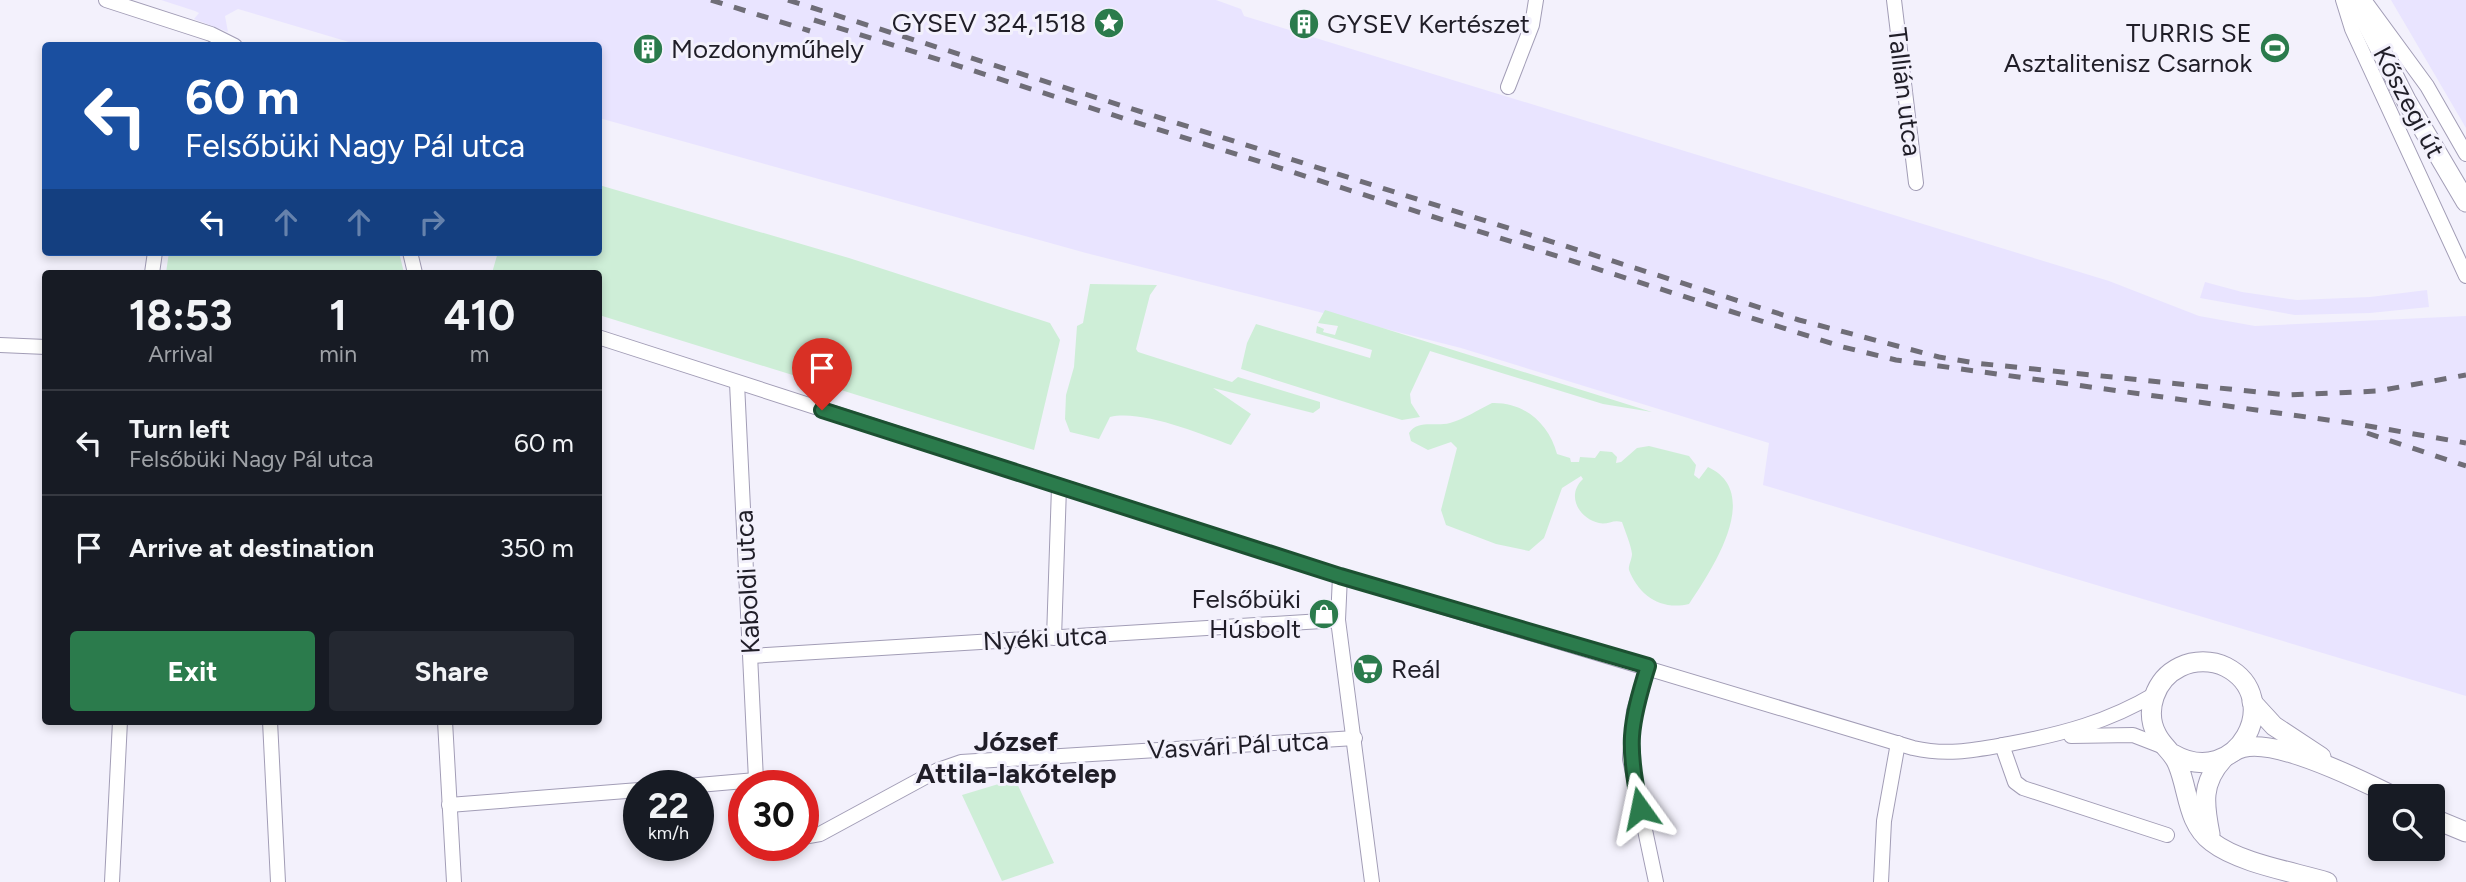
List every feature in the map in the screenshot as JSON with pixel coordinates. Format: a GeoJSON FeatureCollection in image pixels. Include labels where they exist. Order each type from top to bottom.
{"type":"FeatureCollection","features":[{"type":"Feature","properties":{"kind":"main road","name":"Kőszegi út"},"geometry":{"type":"LineString","coordinates":[[2355,0],[2406,100],[2466,202]]}},
{"type":"Feature","properties":{"kind":"main road"},"geometry":{"type":"LineString","coordinates":[[2328,882],[2229,851],[2212,842],[2198,828],[2170,751],[2152,722],[2155,694],[2163,680],[2179,667],[2211,662],[2224,666],[2239,677],[2252,702],[2274,726],[2341,771],[2368,784]]}},
{"type":"Feature","properties":{"kind":"main road"},"geometry":{"type":"LineString","coordinates":[[2212,842],[2203,798],[2211,772],[2242,743],[2251,727],[2252,702]]}},
{"type":"Feature","properties":{"kind":"main road"},"geometry":{"type":"LineString","coordinates":[[2170,751],[2198,763],[2226,757],[2239,748],[2265,748],[2341,771]]}},
{"type":"Feature","properties":{"kind":"main road"},"geometry":{"type":"LineString","coordinates":[[2445,823],[2466,832]]}},
{"type":"Feature","properties":{"kind":"street"},"geometry":{"type":"LineString","coordinates":[[106,0],[210,40]]}},
{"type":"Feature","properties":{"kind":"street"},"geometry":{"type":"LineString","coordinates":[[1508,88],[1532,25],[1536,0]]}},
{"type":"Feature","properties":{"kind":"street","name":"Tallián utca"},"geometry":{"type":"LineString","coordinates":[[1894,0],[1916,183]]}},
{"type":"Feature","properties":{"kind":"street"},"geometry":{"type":"LineString","coordinates":[[2343,0],[2357,41],[2466,276]]}},
{"type":"Feature","properties":{"kind":"street"},"geometry":{"type":"LineString","coordinates":[[2364,0],[2427,86],[2466,154]]}},
{"type":"Feature","properties":{"kind":"street"},"geometry":{"type":"LineString","coordinates":[[602,338],[1340,576],[1926,751],[1959,754],[2053,736],[2113,718],[2155,694]]}},
{"type":"Feature","properties":{"kind":"street"},"geometry":{"type":"LineString","coordinates":[[0,345],[42,347]]}},
{"type":"Feature","properties":{"kind":"street","name":"Kaboldi utca"},"geometry":{"type":"LineString","coordinates":[[737,383],[756,770]]}},
{"type":"Feature","properties":{"kind":"street"},"geometry":{"type":"LineString","coordinates":[[1054,638],[1059,487]]}},
{"type":"Feature","properties":{"kind":"street"},"geometry":{"type":"LineString","coordinates":[[1340,576],[1338,620],[1372,882]]}},
{"type":"Feature","properties":{"kind":"street","name":"Nyéki utca"},"geometry":{"type":"LineString","coordinates":[[751,656],[1338,620]]}},
{"type":"Feature","properties":{"kind":"street"},"geometry":{"type":"LineString","coordinates":[[1648,666],[1634,710],[1630,759],[1656,882]]}},
{"type":"Feature","properties":{"kind":"street"},"geometry":{"type":"LineString","coordinates":[[112,882],[120,725]]}},
{"type":"Feature","properties":{"kind":"street"},"geometry":{"type":"LineString","coordinates":[[270,725],[278,882]]}},
{"type":"Feature","properties":{"kind":"street"},"geometry":{"type":"LineString","coordinates":[[445,725],[454,882]]}},
{"type":"Feature","properties":{"kind":"street"},"geometry":{"type":"LineString","coordinates":[[2053,736],[2133,735],[2170,751]]}},
{"type":"Feature","properties":{"kind":"street","name":"Vasvári Pál utca"},"geometry":{"type":"LineString","coordinates":[[819,834],[937,770],[961,762],[1355,738]]}},
{"type":"Feature","properties":{"kind":"street"},"geometry":{"type":"LineString","coordinates":[[1881,882],[1884,821],[1898,743]]}},
{"type":"Feature","properties":{"kind":"street"},"geometry":{"type":"LineString","coordinates":[[2002,745],[2015,782],[2023,788],[2167,835]]}},
{"type":"Feature","properties":{"kind":"street"},"geometry":{"type":"LineString","coordinates":[[449,805],[623,791]]}},
{"type":"Feature","properties":{"kind":"shaded area"},"geometry":{"type":"Polygon","coordinates":[[[161,0],[1216,0],[1241,9],[1244,16],[2109,281],[2199,316],[2255,326],[2466,316],[2466,696],[1763,485],[1769,443],[1461,348],[1086,253],[602,119],[602,42],[349,42],[238,9],[225,16],[228,32],[194,19],[199,13],[161,0]]]}},
{"type":"Feature","properties":{"kind":"shaded area"},"geometry":{"type":"Polygon","coordinates":[[[2391,0],[2466,0],[2466,128],[2435,75],[2391,0]]]}},
{"type":"Feature","properties":{"kind":"shaded area"},"geometry":{"type":"Polygon","coordinates":[[[2205,282],[2242,292],[2297,300],[2370,297],[2427,290],[2429,307],[2370,313],[2295,315],[2200,298],[2205,282]]]}},
{"type":"Feature","properties":{"kind":"green space"},"geometry":{"type":"Polygon","coordinates":[[[602,186],[849,258],[1050,323],[1060,340],[1034,450],[602,316],[602,270],[493,270],[497,256],[602,256],[602,186]]]}},
{"type":"Feature","properties":{"kind":"green space"},"geometry":{"type":"Polygon","coordinates":[[[168,256],[400,256],[403,270],[166,270],[168,256]]]}},
{"type":"Feature","properties":{"kind":"green space"},"geometry":{"type":"Polygon","coordinates":[[[1090,284],[1157,285],[1150,295],[1136,349],[1138,352],[1232,382],[1238,377],[1320,402],[1320,408],[1313,413],[1213,388],[1251,414],[1231,445],[1188,429],[1138,416],[1110,417],[1099,439],[1070,432],[1065,419],[1066,395],[1074,367],[1077,326],[1083,323],[1090,284]]]}},
{"type":"Feature","properties":{"kind":"green space"},"geometry":{"type":"Polygon","coordinates":[[[1325,310],[1652,412],[1603,404],[1430,351],[1410,394],[1411,403],[1420,417],[1402,420],[1241,369],[1247,343],[1256,324],[1370,358],[1372,350],[1316,333],[1317,326],[1324,329],[1323,332],[1335,335],[1338,326],[1318,323],[1325,310]]]}},
{"type":"Feature","properties":{"kind":"green space"},"geometry":{"type":"Polygon","coordinates":[[[1492,403],[1515,406],[1534,417],[1548,433],[1557,454],[1570,458],[1571,462],[1579,462],[1580,457],[1595,458],[1600,451],[1612,452],[1617,457],[1616,463],[1621,462],[1637,448],[1649,446],[1689,456],[1696,465],[1694,475],[1699,479],[1708,467],[1724,479],[1732,495],[1728,533],[1709,572],[1689,604],[1678,606],[1660,603],[1638,586],[1629,570],[1632,554],[1622,522],[1602,523],[1592,520],[1580,511],[1575,492],[1583,479],[1581,476],[1562,488],[1544,538],[1529,551],[1496,544],[1446,525],[1441,510],[1457,448],[1451,442],[1428,450],[1411,441],[1409,433],[1417,426],[1455,421],[1492,403]]]}},
{"type":"Feature","properties":{"kind":"green space"},"geometry":{"type":"Polygon","coordinates":[[[1015,779],[1054,863],[1002,881],[962,795],[1015,779]]]}},
{"type":"Feature","properties":{"kind":"railway"},"geometry":{"type":"LineString","coordinates":[[711,0],[810,31]]}},
{"type":"Feature","properties":{"kind":"railway"},"geometry":{"type":"LineString","coordinates":[[788,0],[1799,320],[1939,357],[2287,395],[2378,391],[2466,375]]}},
{"type":"Feature","properties":{"kind":"railway"},"geometry":{"type":"LineString","coordinates":[[814,20],[1843,347],[1896,360],[2357,424],[2466,443]]}},
{"type":"Feature","properties":{"kind":"railway"},"geometry":{"type":"LineString","coordinates":[[2367,433],[2466,466]]}},
{"type":"Feature","properties":{"kind":"place","name":"GYSEV 324,1518"},"geometry":{"type":"Point","coordinates":[1109,23]}},
{"type":"Feature","properties":{"kind":"place","name":"GYSEV Kertészet"},"geometry":{"type":"Point","coordinates":[1304,24]}},
{"type":"Feature","properties":{"kind":"place","name":"TURRIS SE Asztalitenisz Csarnok"},"geometry":{"type":"Point","coordinates":[2275,48]}},
{"type":"Feature","properties":{"kind":"place","name":"Mozdonyműhely"},"geometry":{"type":"Point","coordinates":[648,49]}},
{"type":"Feature","properties":{"kind":"place","name":"Felsőbüki Húsbolt"},"geometry":{"type":"Point","coordinates":[1324,614]}},
{"type":"Feature","properties":{"kind":"place","name":"Reál"},"geometry":{"type":"Point","coordinates":[1368,669]}},
{"type":"Feature","properties":{"kind":"district","name":"József Attila-lakótelep"},"geometry":{"type":"Point","coordinates":[1016,757]}},
{"type":"Feature","properties":{"kind":"route"},"geometry":{"type":"LineString","coordinates":[[822,410],[1340,576],[1648,666],[1634,710],[1630,733],[1630,759],[1640,808]]}}]}
